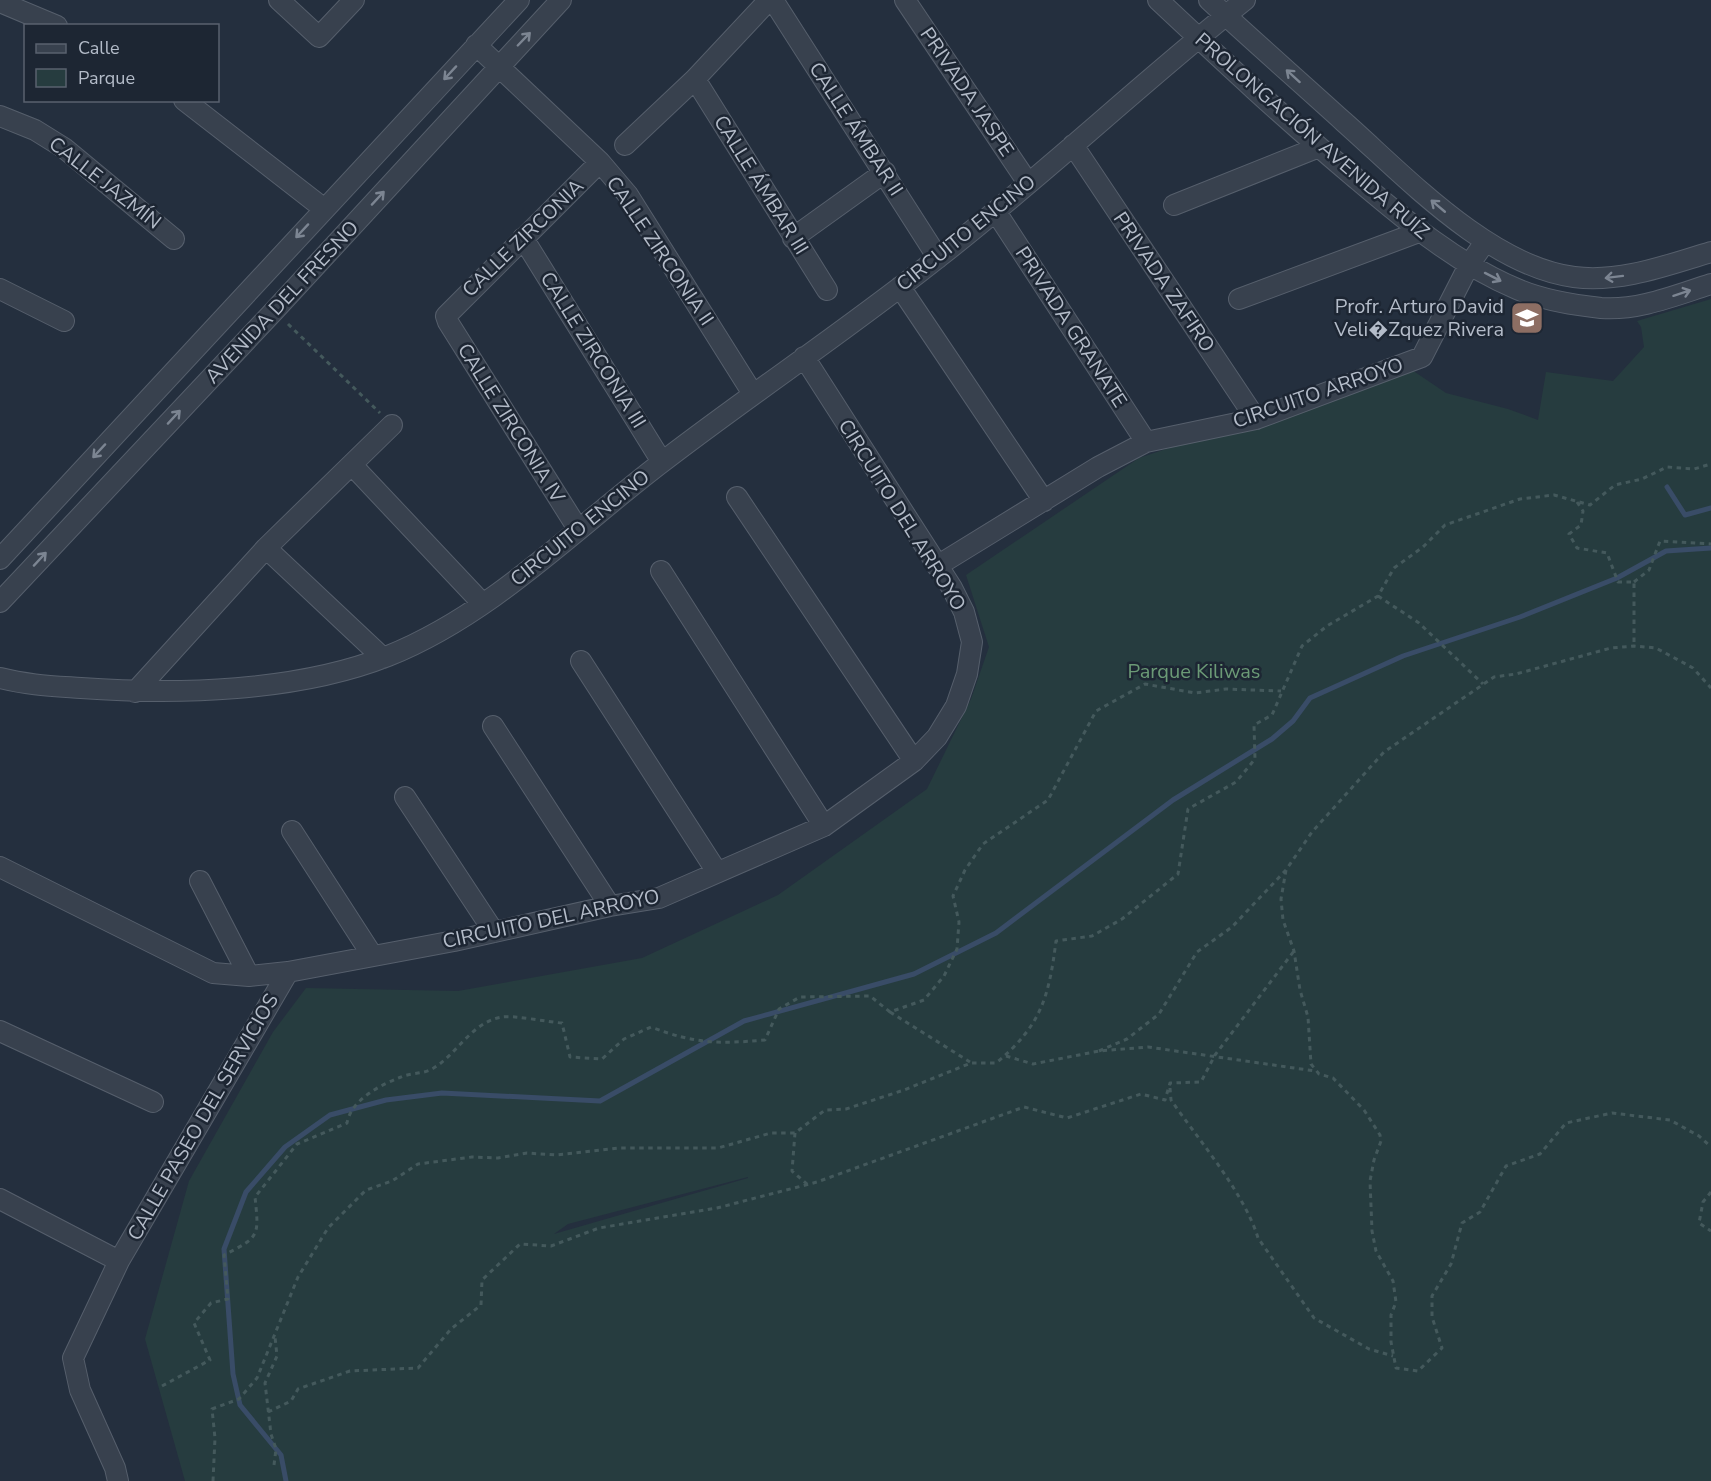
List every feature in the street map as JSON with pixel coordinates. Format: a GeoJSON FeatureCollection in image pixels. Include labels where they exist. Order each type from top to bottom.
{"type":"FeatureCollection","features":[{"type":"Feature","properties":{"kind":"street"},"geometry":{"type":"LineString","coordinates":[[279,0],[319,37],[354,0]]}},
{"type":"Feature","properties":{"kind":"street","name":"AVENIDA DEL FRESNO"},"geometry":{"type":"LineString","coordinates":[[0,559],[323,208],[519,0]]}},
{"type":"Feature","properties":{"kind":"street","name":"AVENIDA DEL FRESNO"},"geometry":{"type":"LineString","coordinates":[[0,602],[274,311],[561,0]]}},
{"type":"Feature","properties":{"kind":"street"},"geometry":{"type":"LineString","coordinates":[[624,145],[695,79],[771,0]]}},
{"type":"Feature","properties":{"kind":"street","name":"CALLE ÁMBAR II"},"geometry":{"type":"LineString","coordinates":[[771,0],[885,172],[938,258]]}},
{"type":"Feature","properties":{"kind":"street","name":"PRIVADA JASPE"},"geometry":{"type":"LineString","coordinates":[[905,0],[1028,183]]}},
{"type":"Feature","properties":{"kind":"street","name":"PROLONGACIÓN AVENIDA RUÍZ"},"geometry":{"type":"LineString","coordinates":[[1158,0],[1198,39],[1319,147],[1419,232],[1469,265],[1517,290],[1554,300],[1603,308],[1660,300],[1711,284]]}},
{"type":"Feature","properties":{"kind":"street","name":"PROLONGACIÓN AVENIDA RUÍZ"},"geometry":{"type":"LineString","coordinates":[[1209,0],[1439,207],[1485,242],[1532,264],[1572,277],[1605,278],[1633,274],[1711,252]]}},
{"type":"Feature","properties":{"kind":"street","name":"CIRCUITO ENCINO"},"geometry":{"type":"LineString","coordinates":[[0,678],[23,684],[135,692],[257,685],[313,676],[383,658],[433,635],[482,603],[662,462],[938,258],[996,212],[1245,0]]}},
{"type":"Feature","properties":{"kind":"street"},"geometry":{"type":"LineString","coordinates":[[0,2],[52,24]]}},
{"type":"Feature","properties":{"kind":"street","name":"CALLE ZIRCONIA II"},"geometry":{"type":"LineString","coordinates":[[476,45],[600,162],[628,195],[753,394]]}},
{"type":"Feature","properties":{"kind":"street","name":"CALLE ÁMBAR III"},"geometry":{"type":"LineString","coordinates":[[695,79],[827,290]]}},
{"type":"Feature","properties":{"kind":"street"},"geometry":{"type":"LineString","coordinates":[[187,102],[323,208]]}},
{"type":"Feature","properties":{"kind":"street","name":"CALLE JAZMÍN"},"geometry":{"type":"LineString","coordinates":[[0,116],[35,130],[64,148],[174,239]]}},
{"type":"Feature","properties":{"kind":"street","name":"PRIVADA ZAFIRO"},"geometry":{"type":"LineString","coordinates":[[1073,145],[1256,419]]}},
{"type":"Feature","properties":{"kind":"street"},"geometry":{"type":"LineString","coordinates":[[1174,205],[1319,147]]}},
{"type":"Feature","properties":{"kind":"street","name":"CALLE ZIRCONIA"},"geometry":{"type":"LineString","coordinates":[[446,315],[600,162]]}},
{"type":"Feature","properties":{"kind":"street"},"geometry":{"type":"LineString","coordinates":[[793,238],[885,172]]}},
{"type":"Feature","properties":{"kind":"street","name":"PRIVADA GRANATE"},"geometry":{"type":"LineString","coordinates":[[996,212],[1146,442]]}},
{"type":"Feature","properties":{"kind":"street"},"geometry":{"type":"LineString","coordinates":[[1239,299],[1419,232]]}},
{"type":"Feature","properties":{"kind":"street","name":"CALLE ZIRCONIA III"},"geometry":{"type":"LineString","coordinates":[[523,238],[662,462]]}},
{"type":"Feature","properties":{"kind":"street","name":"CIRCUITO ARROYO"},"geometry":{"type":"LineString","coordinates":[[937,566],[1098,467],[1146,442],[1256,419],[1422,357],[1469,265],[1485,242]]}},
{"type":"Feature","properties":{"kind":"street"},"geometry":{"type":"LineString","coordinates":[[900,287],[1044,501]]}},
{"type":"Feature","properties":{"kind":"street"},"geometry":{"type":"LineString","coordinates":[[0,289],[64,321]]}},
{"type":"Feature","properties":{"kind":"street","name":"CALLE ZIRCONIA IV"},"geometry":{"type":"LineString","coordinates":[[446,315],[448,322],[578,529]]}},
{"type":"Feature","properties":{"kind":"street","name":"CIRCUITO DEL ARROYO"},"geometry":{"type":"LineString","coordinates":[[0,867],[213,973],[249,976],[288,972],[659,898],[824,826],[914,761],[937,737],[956,706],[967,675],[972,642],[964,612],[952,588],[804,357]]}},
{"type":"Feature","properties":{"kind":"street"},"geometry":{"type":"LineString","coordinates":[[135,692],[266,548],[392,425]]}},
{"type":"Feature","properties":{"kind":"street"},"geometry":{"type":"LineString","coordinates":[[352,465],[482,603]]}},
{"type":"Feature","properties":{"kind":"street"},"geometry":{"type":"LineString","coordinates":[[737,497],[914,761]]}},
{"type":"Feature","properties":{"kind":"street"},"geometry":{"type":"LineString","coordinates":[[266,548],[383,658]]}},
{"type":"Feature","properties":{"kind":"street"},"geometry":{"type":"LineString","coordinates":[[662,572],[824,826]]}},
{"type":"Feature","properties":{"kind":"street"},"geometry":{"type":"LineString","coordinates":[[581,661],[717,872]]}},
{"type":"Feature","properties":{"kind":"street"},"geometry":{"type":"LineString","coordinates":[[493,726],[610,906]]}},
{"type":"Feature","properties":{"kind":"street"},"geometry":{"type":"LineString","coordinates":[[405,796],[494,932]]}},
{"type":"Feature","properties":{"kind":"street"},"geometry":{"type":"LineString","coordinates":[[292,831],[372,954]]}},
{"type":"Feature","properties":{"kind":"street"},"geometry":{"type":"LineString","coordinates":[[200,881],[249,976]]}},
{"type":"Feature","properties":{"kind":"street","name":"CALLE PASEO DEL SERVICIOS"},"geometry":{"type":"LineString","coordinates":[[118,1481],[115,1468],[80,1390],[73,1358],[119,1261],[288,972]]}},
{"type":"Feature","properties":{"kind":"street"},"geometry":{"type":"LineString","coordinates":[[0,1031],[153,1102]]}},
{"type":"Feature","properties":{"kind":"street"},"geometry":{"type":"LineString","coordinates":[[0,1199],[119,1261]]}},
{"type":"Feature","properties":{"kind":"path"},"geometry":{"type":"LineString","coordinates":[[274,311],[392,425]]}},
{"type":"Feature","properties":{"kind":"path"},"geometry":{"type":"LineString","coordinates":[[213,1481],[215,1438],[212,1409],[239,1399],[257,1378],[298,1277],[328,1228],[366,1190],[392,1181],[417,1164],[472,1157],[498,1158],[527,1153],[556,1155],[620,1148],[718,1148],[771,1133],[795,1133],[825,1110],[846,1109],[904,1090],[971,1063],[996,1064],[1024,1039],[1040,1010],[1050,984],[1056,941],[1092,936],[1122,919],[1178,874],[1188,809],[1236,782],[1255,759],[1254,725],[1272,715],[1302,646],[1327,626],[1378,596],[1394,568],[1423,547],[1445,525],[1520,499],[1554,495],[1590,505],[1615,485],[1642,479],[1667,467],[1694,469],[1711,464]]}},
{"type":"Feature","properties":{"kind":"path"},"geometry":{"type":"LineString","coordinates":[[1576,501],[1583,511],[1581,525],[1569,534],[1577,548],[1607,553],[1618,582],[1634,582],[1649,570],[1660,541],[1711,544]]}},
{"type":"Feature","properties":{"kind":"path"},"geometry":{"type":"LineString","coordinates":[[1634,582],[1634,646]]}},
{"type":"Feature","properties":{"kind":"path"},"geometry":{"type":"LineString","coordinates":[[1378,596],[1419,623],[1483,684]]}},
{"type":"Feature","properties":{"kind":"path"},"geometry":{"type":"LineString","coordinates":[[1099,1051],[1127,1040],[1159,1014],[1197,952],[1232,927],[1286,870],[1312,832],[1384,752],[1494,677],[1516,674],[1611,648],[1634,646],[1656,648],[1693,668],[1711,688]]}},
{"type":"Feature","properties":{"kind":"path"},"geometry":{"type":"LineString","coordinates":[[891,1012],[924,1000],[944,976],[957,949],[959,922],[953,896],[965,870],[983,844],[1048,800],[1095,711],[1145,684],[1195,693],[1226,689],[1281,691]]}},
{"type":"Feature","properties":{"kind":"path"},"geometry":{"type":"LineString","coordinates":[[1286,870],[1281,899],[1283,920],[1294,951],[1300,990],[1308,1017],[1311,1064],[1315,1071]]}},
{"type":"Feature","properties":{"kind":"path"},"geometry":{"type":"LineString","coordinates":[[1170,1083],[1201,1082],[1215,1055],[1294,951]]}},
{"type":"Feature","properties":{"kind":"path"},"geometry":{"type":"LineString","coordinates":[[162,1386],[210,1360],[194,1323],[211,1303],[228,1299],[224,1255],[250,1243],[258,1228],[255,1197],[297,1144],[347,1123],[349,1111],[373,1091],[401,1077],[431,1069],[453,1053],[472,1031],[502,1017],[561,1023],[570,1057],[602,1059],[624,1039],[651,1027],[683,1040],[722,1044],[765,1040],[779,1009],[800,997],[870,996],[971,1063]]}},
{"type":"Feature","properties":{"kind":"path"},"geometry":{"type":"LineString","coordinates":[[1006,1055],[1034,1064],[1099,1051],[1148,1047],[1315,1071],[1333,1078],[1374,1122],[1380,1135],[1381,1141],[1370,1181],[1371,1230],[1376,1251],[1393,1281],[1396,1302],[1391,1315],[1396,1368],[1418,1371],[1442,1348],[1432,1317],[1432,1296],[1451,1264],[1462,1222],[1480,1212],[1506,1166],[1540,1154],[1566,1123],[1612,1113],[1670,1120],[1699,1136],[1711,1147]]}},
{"type":"Feature","properties":{"kind":"path"},"geometry":{"type":"LineString","coordinates":[[268,1412],[291,1401],[298,1389],[350,1371],[418,1368],[451,1329],[481,1305],[482,1280],[520,1244],[551,1246],[599,1228],[717,1208],[808,1185],[1024,1107],[1068,1118],[1141,1094],[1165,1100],[1170,1083]]}},
{"type":"Feature","properties":{"kind":"path"},"geometry":{"type":"LineString","coordinates":[[1170,1083],[1171,1100],[1227,1180],[1254,1226],[1258,1238],[1314,1318],[1369,1349],[1394,1356]]}},
{"type":"Feature","properties":{"kind":"path"},"geometry":{"type":"LineString","coordinates":[[795,1133],[792,1171],[808,1185]]}},
{"type":"Feature","properties":{"kind":"path"},"geometry":{"type":"LineString","coordinates":[[1711,1192],[1703,1202],[1700,1223],[1711,1231]]}},
{"type":"Feature","properties":{"kind":"path"},"geometry":{"type":"LineString","coordinates":[[274,1335],[277,1356],[266,1383],[268,1412],[276,1449],[274,1465]]}},
{"type":"Feature","properties":{"kind":"green space","name":"Parque Kiliwas"},"geometry":{"type":"Polygon","coordinates":[[[1711,299],[1711,1481],[185,1481],[145,1339],[189,1181],[273,1032],[306,988],[458,991],[642,958],[778,895],[927,789],[971,699],[989,647],[966,575],[1139,458],[1409,368],[1446,393],[1508,409],[1538,420],[1546,372],[1613,381],[1644,347],[1641,327],[1637,321],[1711,299]],[[748,1178],[568,1224],[554,1234],[748,1178]]]}},
{"type":"Feature","properties":{"kind":"waterway"},"geometry":{"type":"LineString","coordinates":[[1667,487],[1685,515],[1711,508]]}},
{"type":"Feature","properties":{"kind":"waterway"},"geometry":{"type":"LineString","coordinates":[[286,1481],[281,1455],[240,1405],[233,1374],[224,1249],[246,1192],[285,1147],[330,1115],[386,1100],[442,1093],[600,1101],[744,1021],[914,974],[996,933],[1173,800],[1272,739],[1293,721],[1310,698],[1403,656],[1520,617],[1617,578],[1666,551],[1711,548]]}},
{"type":"Feature","properties":{"kind":"place","name":"Profr. Arturo David Veli�Zquez Rivera"},"geometry":{"type":"Point","coordinates":[1527,318]}}]}
